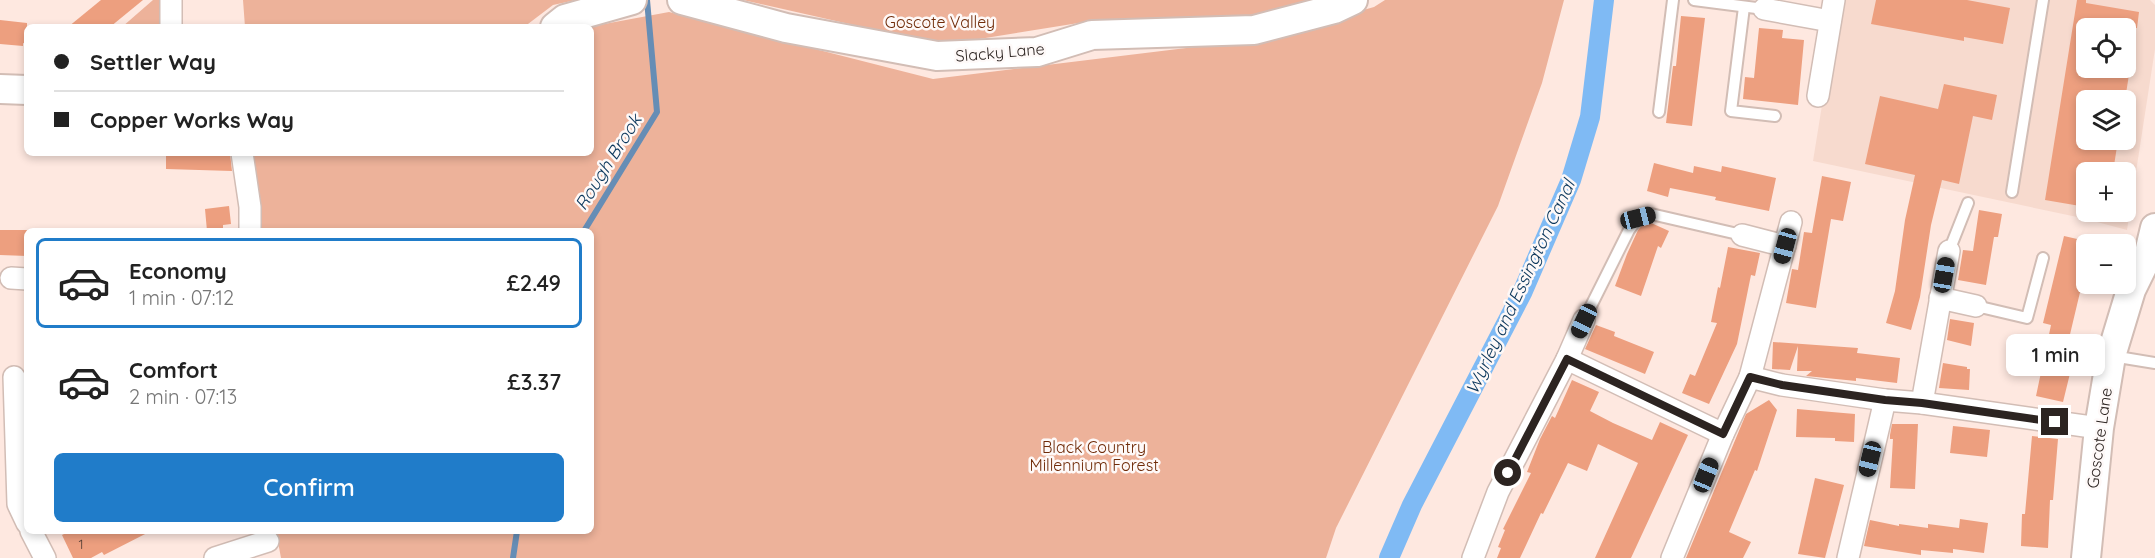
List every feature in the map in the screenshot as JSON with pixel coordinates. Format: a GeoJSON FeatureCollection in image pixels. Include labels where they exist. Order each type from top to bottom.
{"type":"FeatureCollection","features":[{"type":"Feature","properties":{"kind":"street"},"geometry":{"type":"LineString","coordinates":[[171,0],[171,24]]}},
{"type":"Feature","properties":{"kind":"street","name":"Slacky Lane"},"geometry":{"type":"LineString","coordinates":[[682,0],[786,28],[937,56],[1037,52],[1092,35],[1254,30],[1334,9],[1353,0]]}},
{"type":"Feature","properties":{"kind":"street"},"geometry":{"type":"LineString","coordinates":[[1818,96],[1834,0]]}},
{"type":"Feature","properties":{"kind":"street"},"geometry":{"type":"LineString","coordinates":[[559,24],[565,19],[628,1]]}},
{"type":"Feature","properties":{"kind":"street"},"geometry":{"type":"LineString","coordinates":[[1754,8],[1830,21]]}},
{"type":"Feature","properties":{"kind":"street"},"geometry":{"type":"LineString","coordinates":[[0,89],[24,90]]}},
{"type":"Feature","properties":{"kind":"street"},"geometry":{"type":"LineString","coordinates":[[242,156],[250,207],[250,228]]}},
{"type":"Feature","properties":{"kind":"street"},"geometry":{"type":"LineString","coordinates":[[1672,558],[1723,434],[1750,377],[1791,222]]}},
{"type":"Feature","properties":{"kind":"street"},"geometry":{"type":"LineString","coordinates":[[1742,235],[1785,246]]}},
{"type":"Feature","properties":{"kind":"street","name":"Goscote Lane"},"geometry":{"type":"LineString","coordinates":[[2086,558],[2099,428],[2111,356],[2131,290],[2153,243]]}},
{"type":"Feature","properties":{"kind":"street"},"geometry":{"type":"LineString","coordinates":[[1922,403],[1949,251]]}},
{"type":"Feature","properties":{"kind":"street"},"geometry":{"type":"LineString","coordinates":[[1940,298],[1976,306]]}},
{"type":"Feature","properties":{"kind":"street"},"geometry":{"type":"LineString","coordinates":[[1473,558],[1498,492],[1567,359],[1584,321]]}},
{"type":"Feature","properties":{"kind":"street"},"geometry":{"type":"LineString","coordinates":[[1567,359],[1723,434]]}},
{"type":"Feature","properties":{"kind":"street"},"geometry":{"type":"LineString","coordinates":[[14,377],[18,504],[24,517]]}},
{"type":"Feature","properties":{"kind":"street"},"geometry":{"type":"LineString","coordinates":[[1750,377],[1782,385],[2099,428]]}},
{"type":"Feature","properties":{"kind":"street"},"geometry":{"type":"LineString","coordinates":[[1848,558],[1885,400]]}},
{"type":"Feature","properties":{"kind":"street"},"geometry":{"type":"LineString","coordinates":[[33,534],[45,558]]}},
{"type":"Feature","properties":{"kind":"street"},"geometry":{"type":"LineString","coordinates":[[215,558],[268,543]]}},
{"type":"Feature","properties":{"kind":"lane"},"geometry":{"type":"LineString","coordinates":[[1659,112],[1673,0]]}},
{"type":"Feature","properties":{"kind":"lane"},"geometry":{"type":"LineString","coordinates":[[1694,0],[1754,8],[1731,111],[1774,116]]}},
{"type":"Feature","properties":{"kind":"lane"},"geometry":{"type":"LineString","coordinates":[[2012,192],[2043,0]]}},
{"type":"Feature","properties":{"kind":"lane"},"geometry":{"type":"LineString","coordinates":[[1949,251],[1968,203]]}},
{"type":"Feature","properties":{"kind":"lane"},"geometry":{"type":"LineString","coordinates":[[1584,321],[1629,230],[1638,218],[1651,214],[1742,235]]}},
{"type":"Feature","properties":{"kind":"lane"},"geometry":{"type":"LineString","coordinates":[[1976,306],[2027,318],[2043,258]]}},
{"type":"Feature","properties":{"kind":"lane"},"geometry":{"type":"LineString","coordinates":[[2111,356],[2155,363]]}},
{"type":"Feature","properties":{"kind":"shaded area"},"geometry":{"type":"Polygon","coordinates":[[[1839,0],[2150,0],[2155,5],[2155,49],[2136,172],[2136,162],[2076,162],[2076,217],[1813,161],[1839,0]]]}},
{"type":"Feature","properties":{"kind":"shaded area"},"geometry":{"type":"Polygon","coordinates":[[[2097,222],[2128,222],[2127,230],[2097,222]]]}},
{"type":"Feature","properties":{"kind":"green space"},"geometry":{"type":"Polygon","coordinates":[[[153,0],[160,0],[161,24],[125,24],[153,0]]]}},
{"type":"Feature","properties":{"kind":"green space"},"geometry":{"type":"Polygon","coordinates":[[[243,0],[576,0],[553,5],[528,24],[245,24],[243,0]]]}},
{"type":"Feature","properties":{"kind":"green space","name":"Goscote Valley"},"geometry":{"type":"Polygon","coordinates":[[[743,0],[1312,0],[1260,17],[1091,21],[942,45],[743,0]]]}},
{"type":"Feature","properties":{"kind":"green space","name":"Goscote Valley"},"geometry":{"type":"Polygon","coordinates":[[[1385,0],[1564,0],[1542,83],[1498,206],[1336,528],[1326,558],[281,558],[277,534],[594,534],[594,228],[261,228],[253,156],[594,156],[594,26],[669,12],[933,79],[1260,39],[1374,7],[1385,0]]]}},
{"type":"Feature","properties":{"kind":"building"},"geometry":{"type":"Polygon","coordinates":[[[101,0],[143,0],[114,24],[72,24],[101,0]]]}},
{"type":"Feature","properties":{"kind":"building"},"geometry":{"type":"Polygon","coordinates":[[[1876,0],[1967,0],[2010,8],[2003,44],[1964,37],[1964,41],[1871,24],[1876,0]]]}},
{"type":"Feature","properties":{"kind":"building"},"geometry":{"type":"Polygon","coordinates":[[[2077,0],[2139,12],[2137,28],[2136,18],[2076,18],[2076,78],[2128,78],[2127,90],[2076,90],[2076,150],[2116,150],[2115,162],[2076,162],[2076,205],[2045,200],[2077,0]]]}},
{"type":"Feature","properties":{"kind":"building"},"geometry":{"type":"Polygon","coordinates":[[[1681,16],[1705,18],[1692,126],[1666,123],[1673,66],[1676,66],[1681,16]]]}},
{"type":"Feature","properties":{"kind":"building"},"geometry":{"type":"Polygon","coordinates":[[[0,20],[27,23],[24,24],[23,46],[0,44],[0,20]]]}},
{"type":"Feature","properties":{"kind":"building"},"geometry":{"type":"Polygon","coordinates":[[[1759,28],[1783,30],[1782,38],[1804,40],[1798,105],[1743,99],[1745,77],[1754,78],[1759,28]]]}},
{"type":"Feature","properties":{"kind":"building"},"geometry":{"type":"Polygon","coordinates":[[[1944,84],[1997,95],[1992,120],[1973,116],[1959,184],[1942,180],[1931,225],[1920,297],[1911,330],[1886,323],[1895,291],[1905,220],[1915,175],[1865,164],[1880,96],[1938,109],[1944,84]]]}},
{"type":"Feature","properties":{"kind":"building"},"geometry":{"type":"Polygon","coordinates":[[[166,156],[230,156],[232,171],[166,169],[166,156]]]}},
{"type":"Feature","properties":{"kind":"building"},"geometry":{"type":"Polygon","coordinates":[[[1654,163],[1693,173],[1694,166],[1721,172],[1722,166],[1776,178],[1769,211],[1670,188],[1668,197],[1647,191],[1654,163]]]}},
{"type":"Feature","properties":{"kind":"building"},"geometry":{"type":"Polygon","coordinates":[[[1822,176],[1851,182],[1843,221],[1831,219],[1816,308],[1786,303],[1792,269],[1798,270],[1804,232],[1812,233],[1822,176]]]}},
{"type":"Feature","properties":{"kind":"building"},"geometry":{"type":"Polygon","coordinates":[[[229,206],[231,224],[223,225],[223,228],[207,228],[205,209],[229,206]]]}},
{"type":"Feature","properties":{"kind":"building"},"geometry":{"type":"Polygon","coordinates":[[[1979,210],[2002,214],[1998,237],[1994,237],[1986,285],[1958,280],[1963,250],[1973,251],[1979,210]]]}},
{"type":"Feature","properties":{"kind":"building"},"geometry":{"type":"Polygon","coordinates":[[[1649,222],[1669,231],[1661,248],[1658,246],[1641,296],[1615,286],[1638,230],[1643,224],[1649,222]]]}},
{"type":"Feature","properties":{"kind":"building"},"geometry":{"type":"Polygon","coordinates":[[[0,230],[24,230],[24,256],[0,255],[0,230]]]}},
{"type":"Feature","properties":{"kind":"building"},"geometry":{"type":"Polygon","coordinates":[[[2064,236],[2076,239],[2076,294],[2080,294],[2067,347],[2076,349],[2063,402],[2036,396],[2051,325],[2043,323],[2064,236]]]}},
{"type":"Feature","properties":{"kind":"building"},"geometry":{"type":"Polygon","coordinates":[[[1728,247],[1760,253],[1755,276],[1751,275],[1737,344],[1709,404],[1682,393],[1690,374],[1695,376],[1717,323],[1711,322],[1728,247]]]}},
{"type":"Feature","properties":{"kind":"building"},"geometry":{"type":"Polygon","coordinates":[[[1950,319],[1974,323],[1971,346],[1947,340],[1950,319]]]}},
{"type":"Feature","properties":{"kind":"building"},"geometry":{"type":"Polygon","coordinates":[[[1596,325],[1615,332],[1614,336],[1654,352],[1645,374],[1585,349],[1596,325]]]}},
{"type":"Feature","properties":{"kind":"building"},"geometry":{"type":"Polygon","coordinates":[[[1773,342],[1858,348],[1857,353],[1900,358],[1897,383],[1856,378],[1856,381],[1806,376],[1812,371],[1797,371],[1798,346],[1790,370],[1772,369],[1773,342]]]}},
{"type":"Feature","properties":{"kind":"building"},"geometry":{"type":"Polygon","coordinates":[[[1943,363],[1970,369],[1969,390],[1939,388],[1943,363]]]}},
{"type":"Feature","properties":{"kind":"building"},"geometry":{"type":"Polygon","coordinates":[[[1572,380],[1599,392],[1590,411],[1613,423],[1652,440],[1660,422],[1688,435],[1631,558],[1595,558],[1638,463],[1598,444],[1587,471],[1568,463],[1520,558],[1497,558],[1501,548],[1498,547],[1505,530],[1503,529],[1531,473],[1527,472],[1540,439],[1552,416],[1555,418],[1572,380]]]}},
{"type":"Feature","properties":{"kind":"building"},"geometry":{"type":"Polygon","coordinates":[[[1769,400],[1777,410],[1757,471],[1755,470],[1729,532],[1751,542],[1743,558],[1686,558],[1746,414],[1769,400]]]}},
{"type":"Feature","properties":{"kind":"building"},"geometry":{"type":"Polygon","coordinates":[[[1797,409],[1855,414],[1854,442],[1835,441],[1835,438],[1796,437],[1797,409]]]}},
{"type":"Feature","properties":{"kind":"building"},"geometry":{"type":"Polygon","coordinates":[[[1892,424],[1918,424],[1915,489],[1890,488],[1892,424]]]}},
{"type":"Feature","properties":{"kind":"building"},"geometry":{"type":"Polygon","coordinates":[[[1953,426],[1990,430],[1987,457],[1950,453],[1953,426]]]}},
{"type":"Feature","properties":{"kind":"building"},"geometry":{"type":"Polygon","coordinates":[[[2032,436],[2058,439],[2053,500],[2050,500],[2048,548],[2021,546],[2022,514],[2025,514],[2032,436]]]}},
{"type":"Feature","properties":{"kind":"building"},"geometry":{"type":"Polygon","coordinates":[[[1815,478],[1844,485],[1825,558],[1798,554],[1815,478]]]}},
{"type":"Feature","properties":{"kind":"building"},"geometry":{"type":"Polygon","coordinates":[[[1960,519],[1988,523],[1984,553],[1953,549],[1953,553],[1921,550],[1921,555],[1864,546],[1870,520],[1899,526],[1899,524],[1928,528],[1928,524],[1959,528],[1960,519]]]}},
{"type":"Feature","properties":{"kind":"building"},"geometry":{"type":"Polygon","coordinates":[[[145,534],[104,555],[102,552],[91,558],[73,558],[62,535],[145,534]]]}},
{"type":"Feature","properties":{"kind":"waterway","name":"Rough Brook"},"geometry":{"type":"LineString","coordinates":[[586,228],[657,112],[647,0]]}},
{"type":"Feature","properties":{"kind":"waterway","name":"Wyrley and Essington Canal"},"geometry":{"type":"LineString","coordinates":[[1389,558],[1412,505],[1522,293],[1571,180],[1590,117],[1604,0]]}},
{"type":"Feature","properties":{"kind":"waterway","name":"Rough Brook"},"geometry":{"type":"LineString","coordinates":[[513,558],[517,534]]}},
{"type":"Feature","properties":{"kind":"route"},"geometry":{"type":"LineString","coordinates":[[1508,473],[1567,359],[1723,434],[1750,377],[1782,385],[2055,422]]}},
{"type":"Feature","properties":{"kind":"park label","name":"Black Country Millennium Forest"},"geometry":{"type":"Point","coordinates":[1094,456]}}]}
